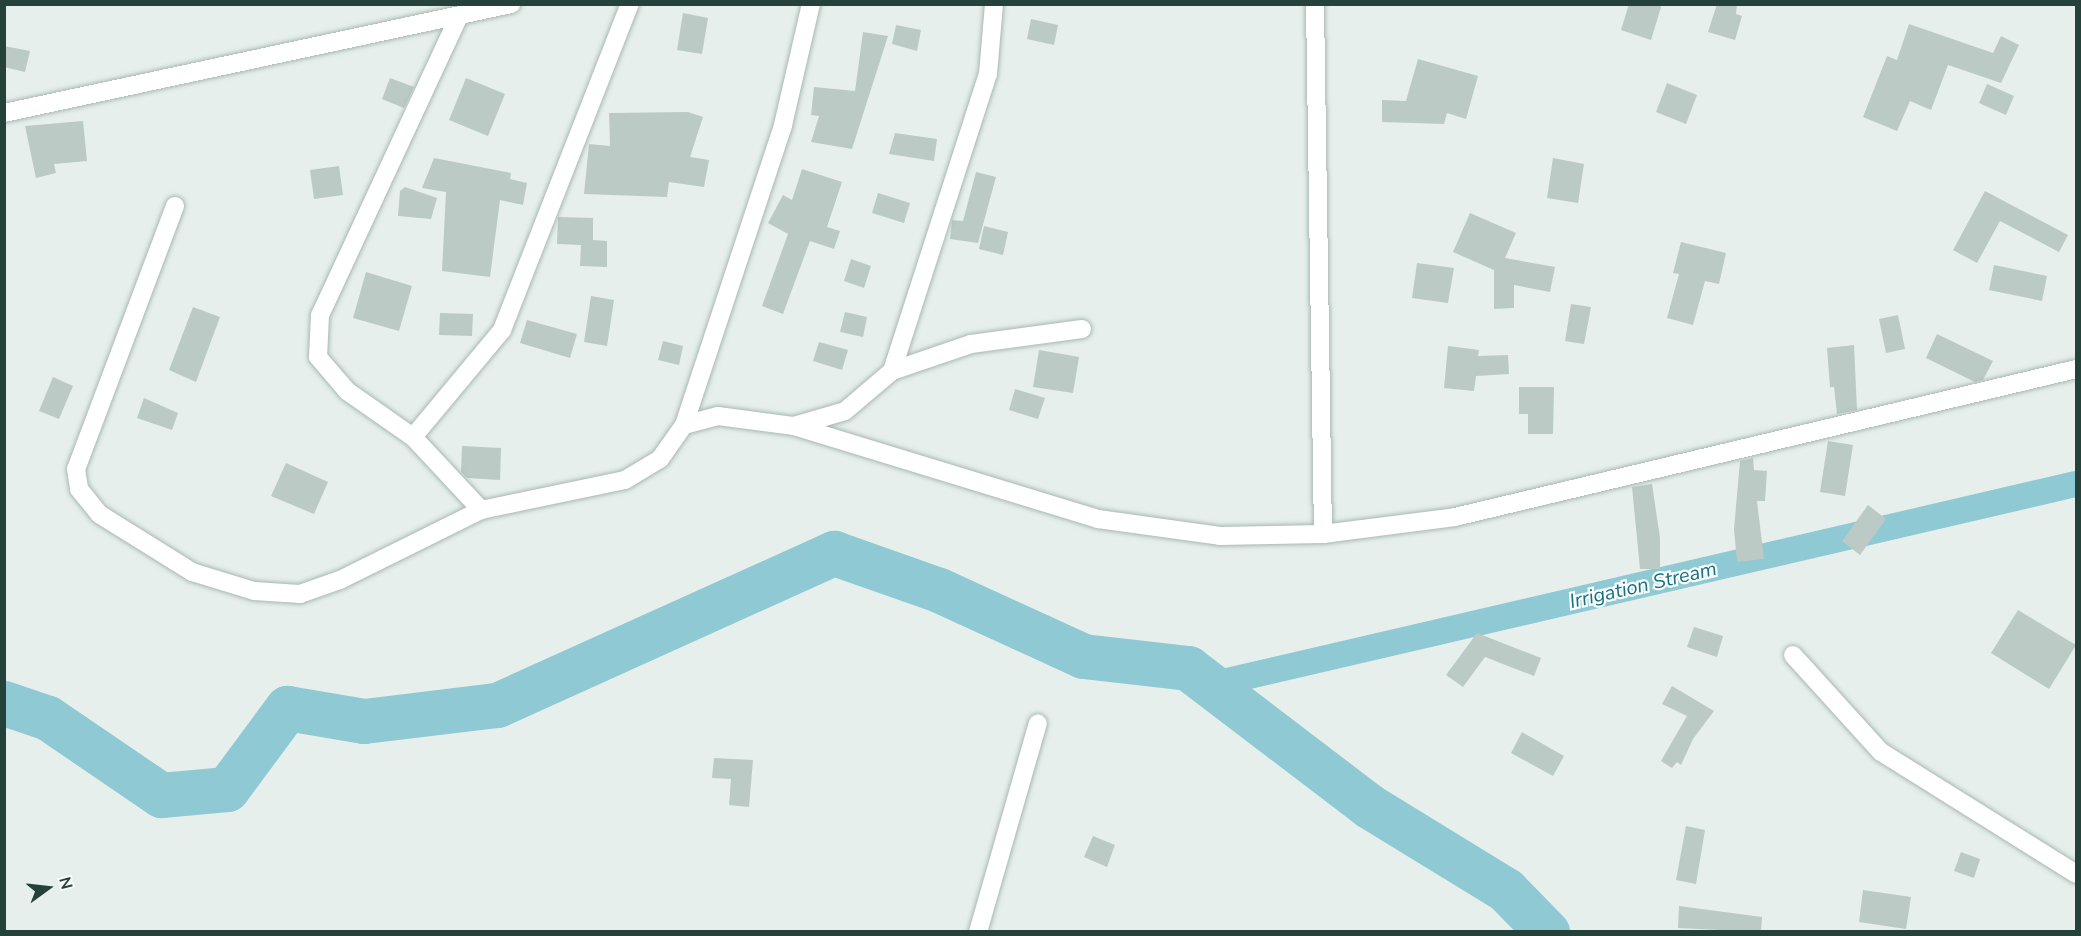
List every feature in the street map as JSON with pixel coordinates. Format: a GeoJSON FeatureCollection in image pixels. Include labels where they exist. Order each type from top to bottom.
{"type":"FeatureCollection","features":[{"type":"Feature","properties":{"kind":"street"},"geometry":{"type":"LineString","coordinates":[[4,113],[511,4]]}},
{"type":"Feature","properties":{"kind":"street"},"geometry":{"type":"LineString","coordinates":[[413,436],[502,330],[630,4]]}},
{"type":"Feature","properties":{"kind":"street"},"geometry":{"type":"LineString","coordinates":[[175,206],[76,469],[79,489],[99,514],[192,572],[254,591],[300,594],[340,580],[481,510],[625,480],[660,459],[684,425],[783,125],[811,4]]}},
{"type":"Feature","properties":{"kind":"street"},"geometry":{"type":"LineString","coordinates":[[892,371],[988,74],[994,4]]}},
{"type":"Feature","properties":{"kind":"street"},"geometry":{"type":"LineString","coordinates":[[1315,4],[1323,534]]}},
{"type":"Feature","properties":{"kind":"street"},"geometry":{"type":"LineString","coordinates":[[459,16],[320,315],[318,357],[347,391],[413,436],[481,510]]}},
{"type":"Feature","properties":{"kind":"street"},"geometry":{"type":"LineString","coordinates":[[794,426],[844,411],[892,371],[971,344],[1082,329]]}},
{"type":"Feature","properties":{"kind":"street"},"geometry":{"type":"LineString","coordinates":[[684,425],[718,416],[794,426],[1098,519],[1220,536],[1323,534],[1455,517],[2076,369]]}},
{"type":"Feature","properties":{"kind":"street"},"geometry":{"type":"LineString","coordinates":[[1793,655],[1881,752],[2076,874]]}},
{"type":"Feature","properties":{"kind":"street"},"geometry":{"type":"LineString","coordinates":[[978,932],[1038,723]]}},
{"type":"Feature","properties":{"kind":"building"},"geometry":{"type":"Polygon","coordinates":[[[1629,4],[1662,4],[1651,40],[1621,30],[1629,4]]]}},
{"type":"Feature","properties":{"kind":"building"},"geometry":{"type":"Polygon","coordinates":[[[1717,4],[1737,4],[1736,14],[1742,16],[1735,40],[1708,32],[1717,4]]]}},
{"type":"Feature","properties":{"kind":"building"},"geometry":{"type":"Polygon","coordinates":[[[683,13],[708,18],[702,54],[677,50],[683,13]]]}},
{"type":"Feature","properties":{"kind":"building"},"geometry":{"type":"Polygon","coordinates":[[[1031,19],[1058,25],[1054,45],[1027,39],[1031,19]]]}},
{"type":"Feature","properties":{"kind":"building"},"geometry":{"type":"Polygon","coordinates":[[[1909,24],[1993,53],[2001,36],[2019,45],[2001,83],[1948,65],[1931,110],[1910,101],[1897,131],[1863,117],[1887,56],[1897,60],[1909,24]]]}},
{"type":"Feature","properties":{"kind":"building"},"geometry":{"type":"Polygon","coordinates":[[[896,25],[921,30],[917,51],[892,44],[896,25]]]}},
{"type":"Feature","properties":{"kind":"building"},"geometry":{"type":"Polygon","coordinates":[[[863,32],[888,36],[852,149],[811,142],[819,116],[811,115],[814,87],[855,91],[863,32]]]}},
{"type":"Feature","properties":{"kind":"building"},"geometry":{"type":"Polygon","coordinates":[[[4,46],[30,51],[25,72],[4,67],[4,46]]]}},
{"type":"Feature","properties":{"kind":"building"},"geometry":{"type":"Polygon","coordinates":[[[1418,59],[1478,76],[1466,119],[1447,113],[1444,124],[1382,122],[1382,100],[1406,101],[1418,59]]]}},
{"type":"Feature","properties":{"kind":"building"},"geometry":{"type":"Polygon","coordinates":[[[390,78],[414,87],[404,108],[382,99],[390,78]]]}},
{"type":"Feature","properties":{"kind":"building"},"geometry":{"type":"Polygon","coordinates":[[[466,78],[505,94],[488,136],[449,120],[466,78]]]}},
{"type":"Feature","properties":{"kind":"building"},"geometry":{"type":"Polygon","coordinates":[[[1667,83],[1697,95],[1686,124],[1656,112],[1667,83]]]}},
{"type":"Feature","properties":{"kind":"building"},"geometry":{"type":"Polygon","coordinates":[[[1987,84],[2014,96],[2006,115],[1979,103],[1987,84]]]}},
{"type":"Feature","properties":{"kind":"building"},"geometry":{"type":"Polygon","coordinates":[[[688,112],[703,117],[690,157],[709,160],[704,187],[669,182],[667,197],[584,194],[589,144],[610,146],[609,113],[688,112]]]}},
{"type":"Feature","properties":{"kind":"building"},"geometry":{"type":"Polygon","coordinates":[[[83,121],[87,161],[54,164],[56,173],[36,178],[25,126],[83,121]]]}},
{"type":"Feature","properties":{"kind":"building"},"geometry":{"type":"Polygon","coordinates":[[[895,133],[937,139],[934,161],[889,154],[895,133]]]}},
{"type":"Feature","properties":{"kind":"building"},"geometry":{"type":"Polygon","coordinates":[[[434,158],[511,173],[510,179],[527,183],[523,205],[500,200],[490,277],[442,271],[446,192],[422,188],[434,158]]]}},
{"type":"Feature","properties":{"kind":"building"},"geometry":{"type":"Polygon","coordinates":[[[1553,158],[1584,164],[1578,203],[1547,198],[1553,158]]]}},
{"type":"Feature","properties":{"kind":"building"},"geometry":{"type":"Polygon","coordinates":[[[339,166],[343,195],[314,199],[310,170],[339,166]]]}},
{"type":"Feature","properties":{"kind":"building"},"geometry":{"type":"Polygon","coordinates":[[[802,169],[842,182],[827,227],[840,231],[834,249],[810,241],[783,314],[762,306],[788,234],[768,223],[783,195],[792,200],[802,169]]]}},
{"type":"Feature","properties":{"kind":"building"},"geometry":{"type":"Polygon","coordinates":[[[976,172],[996,177],[978,243],[950,239],[952,220],[963,221],[976,172]]]}},
{"type":"Feature","properties":{"kind":"building"},"geometry":{"type":"Polygon","coordinates":[[[405,187],[437,198],[431,219],[398,216],[400,191],[405,187]]]}},
{"type":"Feature","properties":{"kind":"building"},"geometry":{"type":"Polygon","coordinates":[[[1985,191],[2068,235],[2059,252],[2000,221],[1977,263],[1953,250],[1985,191]]]}},
{"type":"Feature","properties":{"kind":"building"},"geometry":{"type":"Polygon","coordinates":[[[878,193],[910,203],[904,223],[872,213],[878,193]]]}},
{"type":"Feature","properties":{"kind":"building"},"geometry":{"type":"Polygon","coordinates":[[[1470,213],[1516,233],[1505,258],[1555,267],[1550,292],[1514,285],[1514,308],[1494,309],[1494,270],[1453,252],[1470,213]]]}},
{"type":"Feature","properties":{"kind":"building"},"geometry":{"type":"Polygon","coordinates":[[[558,217],[593,218],[593,240],[607,241],[607,267],[580,266],[581,245],[557,244],[558,217]]]}},
{"type":"Feature","properties":{"kind":"building"},"geometry":{"type":"Polygon","coordinates":[[[984,226],[1008,232],[1003,255],[979,249],[984,226]]]}},
{"type":"Feature","properties":{"kind":"building"},"geometry":{"type":"Polygon","coordinates":[[[1681,242],[1726,253],[1719,284],[1705,281],[1693,325],[1667,318],[1679,274],[1673,273],[1681,242]]]}},
{"type":"Feature","properties":{"kind":"building"},"geometry":{"type":"Polygon","coordinates":[[[851,259],[871,266],[864,288],[844,281],[851,259]]]}},
{"type":"Feature","properties":{"kind":"building"},"geometry":{"type":"Polygon","coordinates":[[[1417,263],[1454,268],[1448,303],[1412,298],[1417,263]]]}},
{"type":"Feature","properties":{"kind":"building"},"geometry":{"type":"Polygon","coordinates":[[[1994,265],[2047,276],[2042,301],[1989,290],[1994,265]]]}},
{"type":"Feature","properties":{"kind":"building"},"geometry":{"type":"Polygon","coordinates":[[[366,272],[412,286],[399,331],[353,318],[366,272]]]}},
{"type":"Feature","properties":{"kind":"building"},"geometry":{"type":"Polygon","coordinates":[[[591,296],[614,300],[607,346],[584,342],[591,296]]]}},
{"type":"Feature","properties":{"kind":"building"},"geometry":{"type":"Polygon","coordinates":[[[1571,304],[1591,307],[1584,344],[1565,341],[1571,304]]]}},
{"type":"Feature","properties":{"kind":"building"},"geometry":{"type":"Polygon","coordinates":[[[193,307],[220,317],[196,382],[169,370],[193,307]]]}},
{"type":"Feature","properties":{"kind":"building"},"geometry":{"type":"Polygon","coordinates":[[[845,312],[867,317],[863,337],[840,332],[845,312]]]}},
{"type":"Feature","properties":{"kind":"building"},"geometry":{"type":"Polygon","coordinates":[[[440,313],[473,314],[472,336],[439,335],[440,313]]]}},
{"type":"Feature","properties":{"kind":"building"},"geometry":{"type":"Polygon","coordinates":[[[1898,315],[1905,349],[1886,353],[1879,319],[1898,315]]]}},
{"type":"Feature","properties":{"kind":"building"},"geometry":{"type":"Polygon","coordinates":[[[527,320],[577,334],[570,358],[520,343],[527,320]]]}},
{"type":"Feature","properties":{"kind":"building"},"geometry":{"type":"Polygon","coordinates":[[[1937,334],[1993,361],[1983,380],[1975,382],[1926,358],[1937,334]]]}},
{"type":"Feature","properties":{"kind":"building"},"geometry":{"type":"Polygon","coordinates":[[[663,341],[683,346],[679,365],[658,360],[663,341]]]}},
{"type":"Feature","properties":{"kind":"building"},"geometry":{"type":"Polygon","coordinates":[[[819,342],[848,350],[842,370],[813,361],[819,342]]]}},
{"type":"Feature","properties":{"kind":"building"},"geometry":{"type":"Polygon","coordinates":[[[1854,345],[1857,410],[1837,414],[1834,387],[1830,387],[1827,348],[1854,345]]]}},
{"type":"Feature","properties":{"kind":"building"},"geometry":{"type":"Polygon","coordinates":[[[1448,346],[1479,350],[1478,356],[1508,355],[1509,374],[1476,376],[1474,391],[1444,388],[1448,346]]]}},
{"type":"Feature","properties":{"kind":"building"},"geometry":{"type":"Polygon","coordinates":[[[1039,350],[1079,357],[1073,393],[1033,387],[1039,350]]]}},
{"type":"Feature","properties":{"kind":"building"},"geometry":{"type":"Polygon","coordinates":[[[53,377],[73,386],[59,419],[39,411],[53,377]]]}},
{"type":"Feature","properties":{"kind":"building"},"geometry":{"type":"Polygon","coordinates":[[[1519,387],[1554,387],[1553,434],[1528,434],[1528,414],[1519,414],[1519,387]]]}},
{"type":"Feature","properties":{"kind":"building"},"geometry":{"type":"Polygon","coordinates":[[[1015,389],[1045,398],[1038,419],[1009,410],[1015,389]]]}},
{"type":"Feature","properties":{"kind":"building"},"geometry":{"type":"Polygon","coordinates":[[[144,398],[178,413],[172,430],[137,418],[144,398]]]}},
{"type":"Feature","properties":{"kind":"building"},"geometry":{"type":"Polygon","coordinates":[[[1828,441],[1853,445],[1845,496],[1820,492],[1828,441]]]}},
{"type":"Feature","properties":{"kind":"building"},"geometry":{"type":"Polygon","coordinates":[[[462,446],[501,448],[500,480],[467,478],[461,472],[462,446]]]}},
{"type":"Feature","properties":{"kind":"building"},"geometry":{"type":"Polygon","coordinates":[[[1753,458],[1754,470],[1767,471],[1765,501],[1757,501],[1764,559],[1737,562],[1734,529],[1740,461],[1753,458]]]}},
{"type":"Feature","properties":{"kind":"building"},"geometry":{"type":"Polygon","coordinates":[[[286,463],[328,482],[314,514],[271,496],[286,463]]]}},
{"type":"Feature","properties":{"kind":"building"},"geometry":{"type":"Polygon","coordinates":[[[1652,484],[1660,538],[1660,569],[1640,569],[1632,487],[1652,484]]]}},
{"type":"Feature","properties":{"kind":"building"},"geometry":{"type":"Polygon","coordinates":[[[1868,505],[1886,519],[1860,555],[1842,541],[1868,505]]]}},
{"type":"Feature","properties":{"kind":"building"},"geometry":{"type":"Polygon","coordinates":[[[2018,610],[2076,645],[2049,689],[1991,653],[2018,610]]]}},
{"type":"Feature","properties":{"kind":"building"},"geometry":{"type":"Polygon","coordinates":[[[1694,627],[1723,636],[1717,657],[1687,647],[1694,627]]]}},
{"type":"Feature","properties":{"kind":"building"},"geometry":{"type":"Polygon","coordinates":[[[1477,633],[1541,658],[1534,676],[1485,657],[1463,687],[1446,675],[1477,633]]]}},
{"type":"Feature","properties":{"kind":"building"},"geometry":{"type":"Polygon","coordinates":[[[1672,686],[1714,711],[1693,739],[1681,765],[1677,762],[1672,768],[1661,761],[1687,716],[1662,704],[1672,686]]]}},
{"type":"Feature","properties":{"kind":"building"},"geometry":{"type":"Polygon","coordinates":[[[1522,732],[1564,756],[1553,776],[1511,753],[1522,732]]]}},
{"type":"Feature","properties":{"kind":"building"},"geometry":{"type":"Polygon","coordinates":[[[714,758],[753,760],[749,807],[729,805],[731,779],[712,778],[714,758]]]}},
{"type":"Feature","properties":{"kind":"building"},"geometry":{"type":"Polygon","coordinates":[[[1686,826],[1705,830],[1696,884],[1676,880],[1686,826]]]}},
{"type":"Feature","properties":{"kind":"building"},"geometry":{"type":"Polygon","coordinates":[[[1093,836],[1115,845],[1107,867],[1084,857],[1093,836]]]}},
{"type":"Feature","properties":{"kind":"building"},"geometry":{"type":"Polygon","coordinates":[[[1961,852],[1980,859],[1974,878],[1954,871],[1961,852]]]}},
{"type":"Feature","properties":{"kind":"building"},"geometry":{"type":"Polygon","coordinates":[[[1863,890],[1911,897],[1906,929],[1859,922],[1863,890]]]}},
{"type":"Feature","properties":{"kind":"building"},"geometry":{"type":"Polygon","coordinates":[[[1679,906],[1762,917],[1761,932],[1678,928],[1679,906]]]}},
{"type":"Feature","properties":{"kind":"waterway","name":"Irrigation Stream"},"geometry":{"type":"LineString","coordinates":[[1210,685],[2076,484]]}},
{"type":"Feature","properties":{"kind":"waterway"},"geometry":{"type":"LineString","coordinates":[[4,703],[48,718],[161,795],[227,789],[287,708],[364,721],[497,705],[834,553],[939,590],[1083,656],[1188,668],[1369,806],[1506,890],[1547,932]]}}]}
